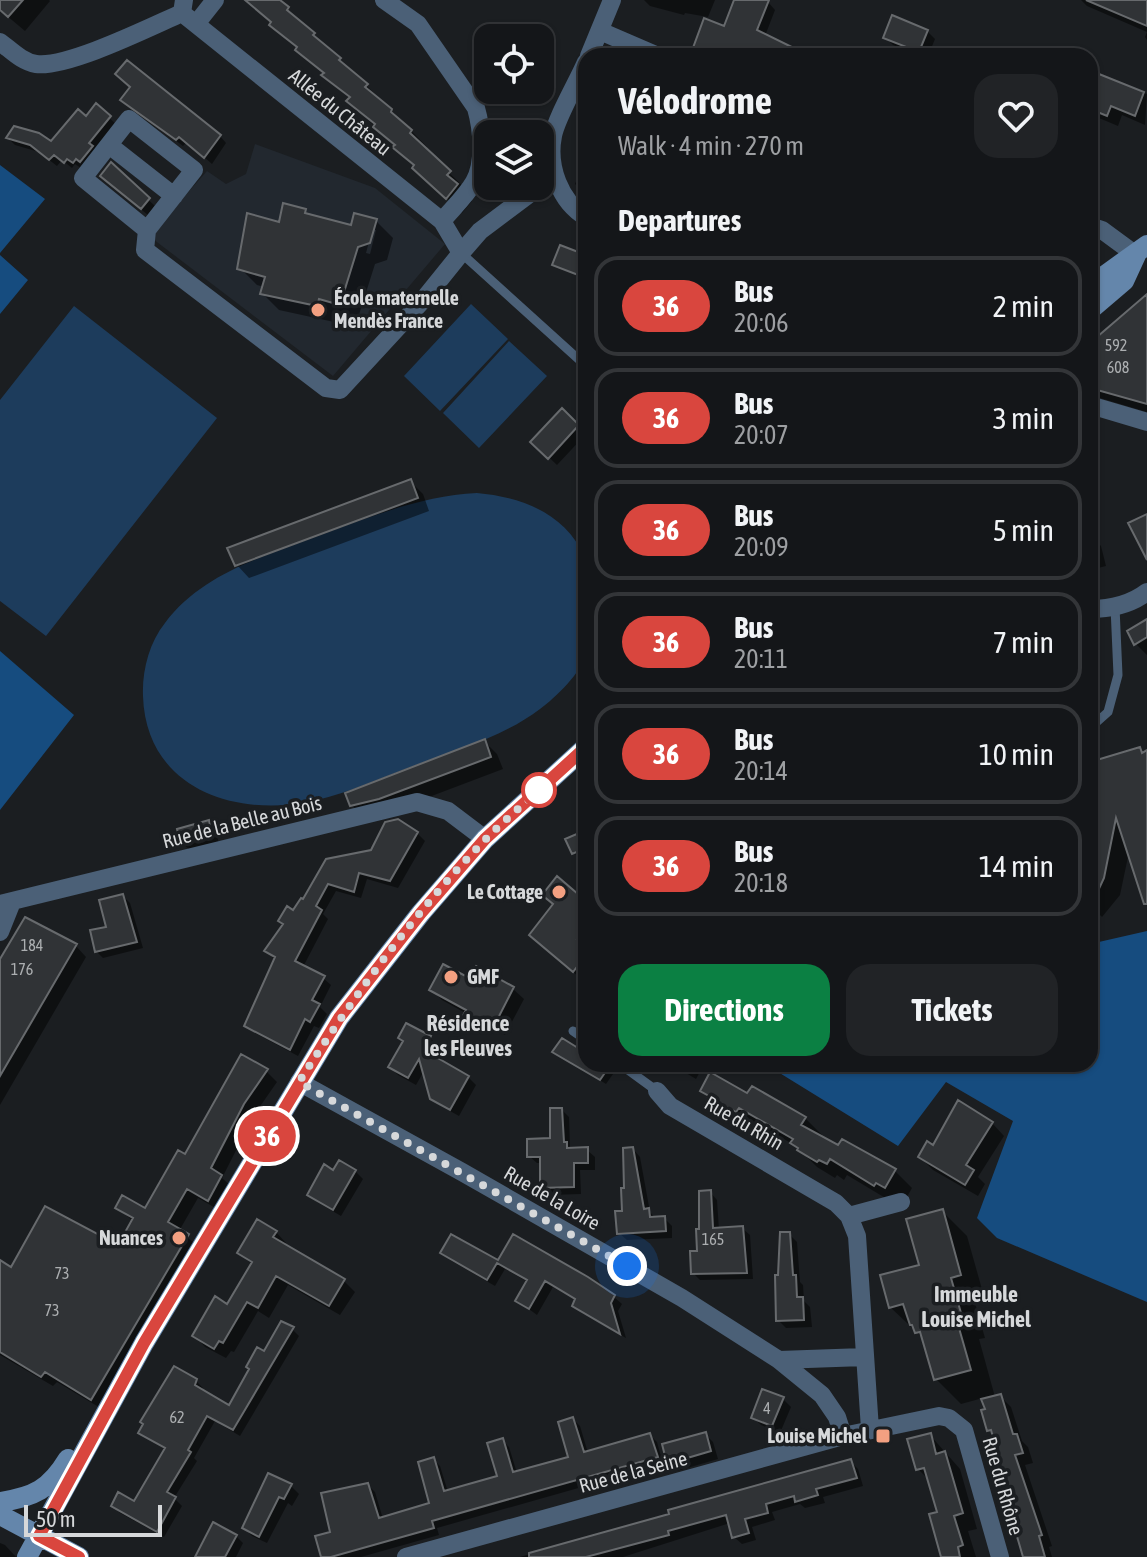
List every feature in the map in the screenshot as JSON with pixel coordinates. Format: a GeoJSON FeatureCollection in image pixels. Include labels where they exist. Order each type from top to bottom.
{"type":"FeatureCollection","features":[{"type":"Feature","properties":{"kind":"main road"},"geometry":{"type":"LineString","coordinates":[[1098,279],[1142,250]]}},
{"type":"Feature","properties":{"kind":"main road"},"geometry":{"type":"LineString","coordinates":[[1098,303],[1124,281],[1142,250]]}},
{"type":"Feature","properties":{"kind":"main road"},"geometry":{"type":"LineString","coordinates":[[27,1557],[144,1343],[339,1018],[485,839],[578,754]]}},
{"type":"Feature","properties":{"kind":"main road"},"geometry":{"type":"LineString","coordinates":[[0,1502],[26,1498],[43,1489],[58,1476],[69,1456],[96,1430]]}},
{"type":"Feature","properties":{"kind":"main road"},"geometry":{"type":"LineString","coordinates":[[0,1515],[79,1557]]}},
{"type":"Feature","properties":{"kind":"street"},"geometry":{"type":"LineString","coordinates":[[0,42],[25,61],[39,65],[84,53],[215,0]]}},
{"type":"Feature","properties":{"kind":"street"},"geometry":{"type":"LineString","coordinates":[[384,0],[418,24],[476,108],[480,119],[481,150],[475,181],[442,221]]}},
{"type":"Feature","properties":{"kind":"street"},"geometry":{"type":"LineString","coordinates":[[593,48],[612,0]]}},
{"type":"Feature","properties":{"kind":"street","name":"Allée du Château"},"geometry":{"type":"LineString","coordinates":[[187,12],[442,221],[461,253]]}},
{"type":"Feature","properties":{"kind":"street"},"geometry":{"type":"LineString","coordinates":[[600,31],[639,48]]}},
{"type":"Feature","properties":{"kind":"street"},"geometry":{"type":"LineString","coordinates":[[554,134],[578,80]]}},
{"type":"Feature","properties":{"kind":"street"},"geometry":{"type":"LineString","coordinates":[[147,230],[83,178],[129,119],[194,170],[147,230],[145,250],[326,388],[340,390],[424,299],[480,231],[521,200]]}},
{"type":"Feature","properties":{"kind":"street"},"geometry":{"type":"LineString","coordinates":[[109,145],[174,196]]}},
{"type":"Feature","properties":{"kind":"street"},"geometry":{"type":"LineString","coordinates":[[554,192],[578,212]]}},
{"type":"Feature","properties":{"kind":"street"},"geometry":{"type":"LineString","coordinates":[[1098,229],[1142,250]]}},
{"type":"Feature","properties":{"kind":"street"},"geometry":{"type":"LineString","coordinates":[[1098,407],[1147,422]]}},
{"type":"Feature","properties":{"kind":"street"},"geometry":{"type":"LineString","coordinates":[[1098,608],[1135,601],[1147,592]]}},
{"type":"Feature","properties":{"kind":"street","name":"Rue de la Belle au Bois"},"geometry":{"type":"LineString","coordinates":[[6,903],[417,802],[448,811],[485,839]]}},
{"type":"Feature","properties":{"kind":"street"},"geometry":{"type":"LineString","coordinates":[[0,932],[6,903]]}},
{"type":"Feature","properties":{"kind":"street","name":"Rue de la Loire"},"geometry":{"type":"LineString","coordinates":[[299,1082],[668,1290],[779,1360],[822,1395],[837,1417],[843,1436]]}},
{"type":"Feature","properties":{"kind":"street","name":"Rue du Rhin"},"geometry":{"type":"LineString","coordinates":[[657,1091],[670,1106],[836,1203],[849,1216]]}},
{"type":"Feature","properties":{"kind":"street"},"geometry":{"type":"LineString","coordinates":[[870,1429],[857,1236],[849,1216],[901,1202]]}},
{"type":"Feature","properties":{"kind":"street"},"geometry":{"type":"LineString","coordinates":[[779,1360],[864,1357]]}},
{"type":"Feature","properties":{"kind":"street","name":"Rue du Rhône"},"geometry":{"type":"LineString","coordinates":[[870,1429],[929,1416],[949,1418],[958,1423],[964,1430],[1000,1557]]}},
{"type":"Feature","properties":{"kind":"street","name":"Rue de la Seine"},"geometry":{"type":"LineString","coordinates":[[406,1557],[870,1429]]}},
{"type":"Feature","properties":{"kind":"lane","name":"Allée du Château"},"geometry":{"type":"LineString","coordinates":[[461,253],[578,359]]}},
{"type":"Feature","properties":{"kind":"lane"},"geometry":{"type":"LineString","coordinates":[[1098,721],[1108,712],[1118,675],[1115,607]]}},
{"type":"Feature","properties":{"kind":"lane"},"geometry":{"type":"LineString","coordinates":[[573,1031],[578,1034]]}},
{"type":"Feature","properties":{"kind":"lane","name":"Rue du Rhin"},"geometry":{"type":"LineString","coordinates":[[631,1072],[657,1091]]}},
{"type":"Feature","properties":{"kind":"shaded area","name":"École maternelle Mendès France"},"geometry":{"type":"Polygon","coordinates":[[[255,144],[375,188],[445,244],[333,376],[149,236],[207,171],[226,184],[246,174],[255,144]]]}},
{"type":"Feature","properties":{"kind":"shaded area"},"geometry":{"type":"Polygon","coordinates":[[[0,165],[45,199],[0,253],[0,165]]]}},
{"type":"Feature","properties":{"kind":"shaded area"},"geometry":{"type":"Polygon","coordinates":[[[0,255],[28,280],[0,314],[0,255]]]}},
{"type":"Feature","properties":{"kind":"shaded area"},"geometry":{"type":"Polygon","coordinates":[[[471,304],[508,339],[440,411],[404,376],[471,304]]]}},
{"type":"Feature","properties":{"kind":"shaded area"},"geometry":{"type":"Polygon","coordinates":[[[74,306],[217,418],[46,636],[0,601],[0,400],[74,306]]]}},
{"type":"Feature","properties":{"kind":"shaded area"},"geometry":{"type":"Polygon","coordinates":[[[509,341],[547,376],[479,448],[443,413],[509,341]]]}},
{"type":"Feature","properties":{"kind":"shaded area"},"geometry":{"type":"Polygon","coordinates":[[[477,493],[525,503],[554,519],[578,544],[578,669],[553,698],[510,728],[476,743],[352,790],[287,805],[257,805],[228,800],[202,790],[179,775],[160,755],[148,728],[143,696],[145,667],[155,639],[165,623],[197,591],[236,568],[278,551],[397,508],[477,493]]]}},
{"type":"Feature","properties":{"kind":"shaded area"},"geometry":{"type":"Polygon","coordinates":[[[0,651],[74,715],[0,810],[0,651]]]}},
{"type":"Feature","properties":{"kind":"shaded area"},"geometry":{"type":"Polygon","coordinates":[[[1147,931],[1147,1302],[997,1238],[977,1218],[1013,1121],[946,1082],[898,1146],[778,1072],[1098,1072],[1098,942],[1147,931]]]}},
{"type":"Feature","properties":{"kind":"building"},"geometry":{"type":"Polygon","coordinates":[[[0,0],[23,0],[8,17],[0,10],[0,0]]]}},
{"type":"Feature","properties":{"kind":"building"},"geometry":{"type":"Polygon","coordinates":[[[245,0],[280,0],[289,7],[287,10],[315,33],[313,35],[341,58],[339,60],[368,84],[365,87],[392,109],[391,112],[412,130],[410,133],[451,171],[447,175],[458,184],[446,199],[392,147],[395,145],[373,127],[375,124],[346,101],[350,97],[321,75],[324,73],[295,50],[297,47],[269,25],[271,22],[245,0]]]}},
{"type":"Feature","properties":{"kind":"building"},"geometry":{"type":"Polygon","coordinates":[[[734,0],[769,0],[757,30],[794,48],[693,48],[704,18],[724,26],[734,0]]]}},
{"type":"Feature","properties":{"kind":"building"},"geometry":{"type":"Polygon","coordinates":[[[1086,0],[1147,0],[1147,26],[1086,0]]]}},
{"type":"Feature","properties":{"kind":"building"},"geometry":{"type":"Polygon","coordinates":[[[892,15],[928,30],[921,48],[909,48],[883,38],[892,15]]]}},
{"type":"Feature","properties":{"kind":"building"},"geometry":{"type":"Polygon","coordinates":[[[127,60],[221,135],[204,158],[179,137],[176,140],[120,100],[130,87],[115,74],[127,60]]]}},
{"type":"Feature","properties":{"kind":"building"},"geometry":{"type":"Polygon","coordinates":[[[1099,74],[1144,92],[1135,116],[1111,106],[1107,116],[1098,112],[1099,74]]]}},
{"type":"Feature","properties":{"kind":"building"},"geometry":{"type":"Polygon","coordinates":[[[96,103],[111,116],[89,143],[93,146],[80,162],[76,159],[73,163],[67,159],[64,163],[54,155],[49,160],[30,145],[6,138],[14,126],[39,133],[51,141],[78,109],[86,116],[96,103]]]}},
{"type":"Feature","properties":{"kind":"building"},"geometry":{"type":"Polygon","coordinates":[[[111,162],[150,198],[141,209],[100,176],[111,162]]]}},
{"type":"Feature","properties":{"kind":"building"},"geometry":{"type":"Polygon","coordinates":[[[283,203],[306,209],[305,213],[351,225],[354,213],[377,219],[370,243],[358,247],[340,305],[319,299],[317,306],[260,294],[265,277],[237,269],[247,213],[279,222],[283,203]]]}},
{"type":"Feature","properties":{"kind":"building"},"geometry":{"type":"Polygon","coordinates":[[[560,245],[578,252],[578,275],[552,265],[560,245]]]}},
{"type":"Feature","properties":{"kind":"building"},"geometry":{"type":"Polygon","coordinates":[[[1147,294],[1147,404],[1098,390],[1098,336],[1147,294]]]}},
{"type":"Feature","properties":{"kind":"building"},"geometry":{"type":"Polygon","coordinates":[[[562,408],[578,424],[548,459],[530,442],[562,408]]]}},
{"type":"Feature","properties":{"kind":"building"},"geometry":{"type":"Polygon","coordinates":[[[411,479],[418,498],[235,566],[227,548],[411,479]]]}},
{"type":"Feature","properties":{"kind":"building"},"geometry":{"type":"Polygon","coordinates":[[[1147,514],[1147,560],[1128,523],[1147,514]]]}},
{"type":"Feature","properties":{"kind":"building"},"geometry":{"type":"Polygon","coordinates":[[[1147,619],[1147,637],[1134,645],[1127,631],[1147,619]]]}},
{"type":"Feature","properties":{"kind":"building"},"geometry":{"type":"Polygon","coordinates":[[[485,739],[491,757],[379,799],[350,806],[345,793],[485,739]]]}},
{"type":"Feature","properties":{"kind":"building"},"geometry":{"type":"Polygon","coordinates":[[[1140,747],[1142,753],[1147,750],[1147,904],[1144,904],[1116,818],[1104,878],[1098,891],[1098,760],[1140,747]]]}},
{"type":"Feature","properties":{"kind":"building"},"geometry":{"type":"Polygon","coordinates":[[[398,819],[418,832],[390,881],[359,873],[354,892],[328,884],[316,906],[322,910],[295,961],[325,976],[312,1000],[320,1004],[310,1022],[305,1019],[290,1050],[244,1026],[275,957],[264,951],[283,924],[278,921],[287,906],[293,910],[303,899],[326,859],[371,850],[385,822],[398,819]]]}},
{"type":"Feature","properties":{"kind":"building"},"geometry":{"type":"Polygon","coordinates":[[[209,820],[212,836],[181,845],[177,829],[209,820]]]}},
{"type":"Feature","properties":{"kind":"building"},"geometry":{"type":"Polygon","coordinates":[[[578,833],[578,851],[572,854],[565,839],[578,833]]]}},
{"type":"Feature","properties":{"kind":"building"},"geometry":{"type":"Polygon","coordinates":[[[557,876],[578,894],[578,965],[573,972],[529,935],[553,904],[542,895],[557,876]]]}},
{"type":"Feature","properties":{"kind":"building"},"geometry":{"type":"Polygon","coordinates":[[[123,894],[137,942],[95,952],[90,930],[106,927],[99,900],[123,894]]]}},
{"type":"Feature","properties":{"kind":"building"},"geometry":{"type":"Polygon","coordinates":[[[25,917],[77,944],[0,1076],[0,959],[25,917]]]}},
{"type":"Feature","properties":{"kind":"building"},"geometry":{"type":"Polygon","coordinates":[[[443,964],[469,978],[476,966],[514,987],[494,1026],[481,1019],[478,1025],[462,1017],[466,1010],[429,990],[443,964]]]}},
{"type":"Feature","properties":{"kind":"building"},"geometry":{"type":"Polygon","coordinates":[[[406,1023],[431,1036],[424,1050],[469,1076],[450,1110],[430,1099],[419,1059],[408,1078],[388,1067],[403,1041],[398,1038],[406,1023]]]}},
{"type":"Feature","properties":{"kind":"building"},"geometry":{"type":"Polygon","coordinates":[[[562,1038],[578,1048],[578,1067],[552,1052],[562,1038]]]}},
{"type":"Feature","properties":{"kind":"building"},"geometry":{"type":"Polygon","coordinates":[[[241,1054],[268,1069],[244,1104],[211,1168],[222,1175],[208,1201],[187,1189],[168,1222],[189,1234],[91,1400],[45,1372],[41,1377],[0,1352],[0,1260],[11,1267],[45,1206],[118,1245],[133,1218],[115,1208],[122,1195],[145,1208],[178,1150],[185,1154],[241,1054]]]}},
{"type":"Feature","properties":{"kind":"building"},"geometry":{"type":"Polygon","coordinates":[[[586,1072],[606,1072],[600,1080],[586,1072]]]}},
{"type":"Feature","properties":{"kind":"building"},"geometry":{"type":"Polygon","coordinates":[[[710,1072],[747,1093],[752,1086],[806,1117],[801,1125],[838,1145],[842,1139],[896,1169],[885,1188],[876,1183],[874,1186],[830,1159],[827,1164],[817,1162],[797,1150],[790,1143],[793,1139],[739,1108],[736,1112],[727,1107],[725,1109],[707,1099],[709,1096],[700,1091],[710,1072]]]}},
{"type":"Feature","properties":{"kind":"building"},"geometry":{"type":"Polygon","coordinates":[[[958,1100],[993,1122],[966,1165],[974,1170],[965,1185],[918,1157],[927,1141],[933,1145],[958,1100]]]}},
{"type":"Feature","properties":{"kind":"building"},"geometry":{"type":"Polygon","coordinates":[[[550,1108],[562,1108],[567,1148],[588,1147],[588,1163],[574,1163],[574,1187],[540,1188],[540,1157],[527,1157],[527,1139],[550,1138],[550,1108]]]}},
{"type":"Feature","properties":{"kind":"building"},"geometry":{"type":"Polygon","coordinates":[[[633,1147],[644,1209],[649,1208],[650,1217],[665,1216],[666,1231],[617,1234],[615,1211],[622,1211],[621,1188],[624,1188],[623,1148],[633,1147]]]}},
{"type":"Feature","properties":{"kind":"building"},"geometry":{"type":"Polygon","coordinates":[[[339,1160],[356,1170],[333,1210],[307,1195],[324,1164],[333,1170],[339,1160]]]}},
{"type":"Feature","properties":{"kind":"building"},"geometry":{"type":"Polygon","coordinates":[[[711,1190],[713,1228],[743,1226],[747,1273],[691,1274],[690,1251],[697,1251],[699,1191],[711,1190]]]}},
{"type":"Feature","properties":{"kind":"building"},"geometry":{"type":"Polygon","coordinates":[[[943,1209],[961,1275],[951,1278],[961,1313],[955,1314],[971,1370],[934,1380],[920,1332],[915,1333],[910,1325],[903,1304],[889,1308],[880,1275],[919,1265],[906,1219],[943,1209]]]}},
{"type":"Feature","properties":{"kind":"building"},"geometry":{"type":"Polygon","coordinates":[[[257,1219],[277,1231],[273,1237],[345,1279],[329,1306],[276,1276],[258,1308],[247,1302],[223,1343],[219,1341],[214,1349],[192,1336],[215,1296],[227,1304],[252,1262],[237,1253],[257,1219]]]}},
{"type":"Feature","properties":{"kind":"building"},"geometry":{"type":"Polygon","coordinates":[[[780,1232],[790,1232],[793,1275],[796,1275],[797,1297],[803,1297],[804,1320],[776,1321],[775,1275],[778,1275],[780,1232]]]}},
{"type":"Feature","properties":{"kind":"building"},"geometry":{"type":"Polygon","coordinates":[[[451,1234],[498,1260],[513,1234],[588,1277],[615,1295],[611,1303],[620,1334],[572,1306],[575,1299],[545,1281],[529,1309],[515,1301],[527,1280],[497,1263],[487,1280],[440,1253],[451,1234]]]}},
{"type":"Feature","properties":{"kind":"building"},"geometry":{"type":"Polygon","coordinates":[[[281,1321],[294,1327],[233,1430],[207,1416],[188,1450],[191,1452],[167,1492],[176,1497],[157,1532],[111,1506],[118,1492],[134,1501],[165,1448],[138,1433],[143,1424],[140,1422],[174,1366],[197,1379],[195,1385],[229,1405],[257,1347],[264,1351],[281,1321]]]}},
{"type":"Feature","properties":{"kind":"building"},"geometry":{"type":"Polygon","coordinates":[[[762,1389],[784,1397],[772,1426],[751,1418],[762,1389]]]}},
{"type":"Feature","properties":{"kind":"building"},"geometry":{"type":"Polygon","coordinates":[[[1001,1394],[1013,1434],[1017,1434],[1023,1453],[1015,1455],[1042,1535],[1039,1536],[1045,1557],[1023,1557],[1004,1492],[1001,1493],[994,1472],[997,1471],[995,1461],[999,1459],[991,1430],[987,1431],[981,1399],[1001,1394]]]}},
{"type":"Feature","properties":{"kind":"building"},"geometry":{"type":"Polygon","coordinates":[[[573,1417],[584,1452],[650,1433],[658,1457],[432,1521],[434,1528],[331,1557],[321,1557],[315,1536],[330,1532],[321,1493],[368,1483],[379,1518],[429,1503],[418,1462],[434,1457],[444,1491],[497,1476],[487,1443],[503,1438],[513,1472],[568,1457],[558,1422],[573,1417]]]}},
{"type":"Feature","properties":{"kind":"building"},"geometry":{"type":"Polygon","coordinates":[[[706,1432],[711,1451],[667,1464],[662,1444],[706,1432]]]}},
{"type":"Feature","properties":{"kind":"building"},"geometry":{"type":"Polygon","coordinates":[[[931,1433],[936,1454],[945,1451],[963,1513],[954,1516],[963,1545],[958,1547],[960,1557],[941,1557],[929,1514],[937,1512],[924,1468],[916,1470],[907,1439],[931,1433]]]}},
{"type":"Feature","properties":{"kind":"building"},"geometry":{"type":"Polygon","coordinates":[[[851,1459],[857,1478],[816,1489],[818,1495],[795,1502],[794,1496],[766,1504],[768,1513],[745,1519],[749,1533],[732,1538],[726,1515],[668,1531],[669,1535],[586,1557],[529,1557],[529,1553],[669,1514],[668,1510],[851,1459]]]}},
{"type":"Feature","properties":{"kind":"building"},"geometry":{"type":"Polygon","coordinates":[[[268,1473],[292,1484],[284,1499],[279,1497],[259,1537],[242,1528],[268,1473]]]}},
{"type":"Feature","properties":{"kind":"building"},"geometry":{"type":"Polygon","coordinates":[[[213,1522],[237,1535],[225,1557],[195,1557],[213,1522]]]}},
{"type":"Feature","properties":{"kind":"bus line","name":"36"},"geometry":{"type":"LineString","coordinates":[[79,1557],[39,1536],[144,1343],[299,1082],[339,1018],[421,913],[485,839],[578,754]]}},
{"type":"Feature","properties":{"kind":"place","name":"École maternelle Mendès France"},"geometry":{"type":"Point","coordinates":[318,310]}},
{"type":"Feature","properties":{"kind":"place","name":"Le Cottage"},"geometry":{"type":"Point","coordinates":[559,892]}},
{"type":"Feature","properties":{"kind":"place","name":"GMF"},"geometry":{"type":"Point","coordinates":[451,977]}},
{"type":"Feature","properties":{"kind":"place","name":"Nuances"},"geometry":{"type":"Point","coordinates":[179,1238]}},
{"type":"Feature","properties":{"kind":"place","name":"Louise Michel"},"geometry":{"type":"Point","coordinates":[883,1436]}},
{"type":"Feature","properties":{"kind":"district","name":"Résidence les Fleuves"},"geometry":{"type":"Point","coordinates":[468,1036]}},
{"type":"Feature","properties":{"kind":"district","name":"Immeuble Louise Michel"},"geometry":{"type":"Point","coordinates":[976,1306]}},
{"type":"Feature","properties":{"kind":"route"},"geometry":{"type":"LineString","coordinates":[[539,790],[485,839],[421,913],[339,1018],[299,1082],[627,1266]]}}]}
